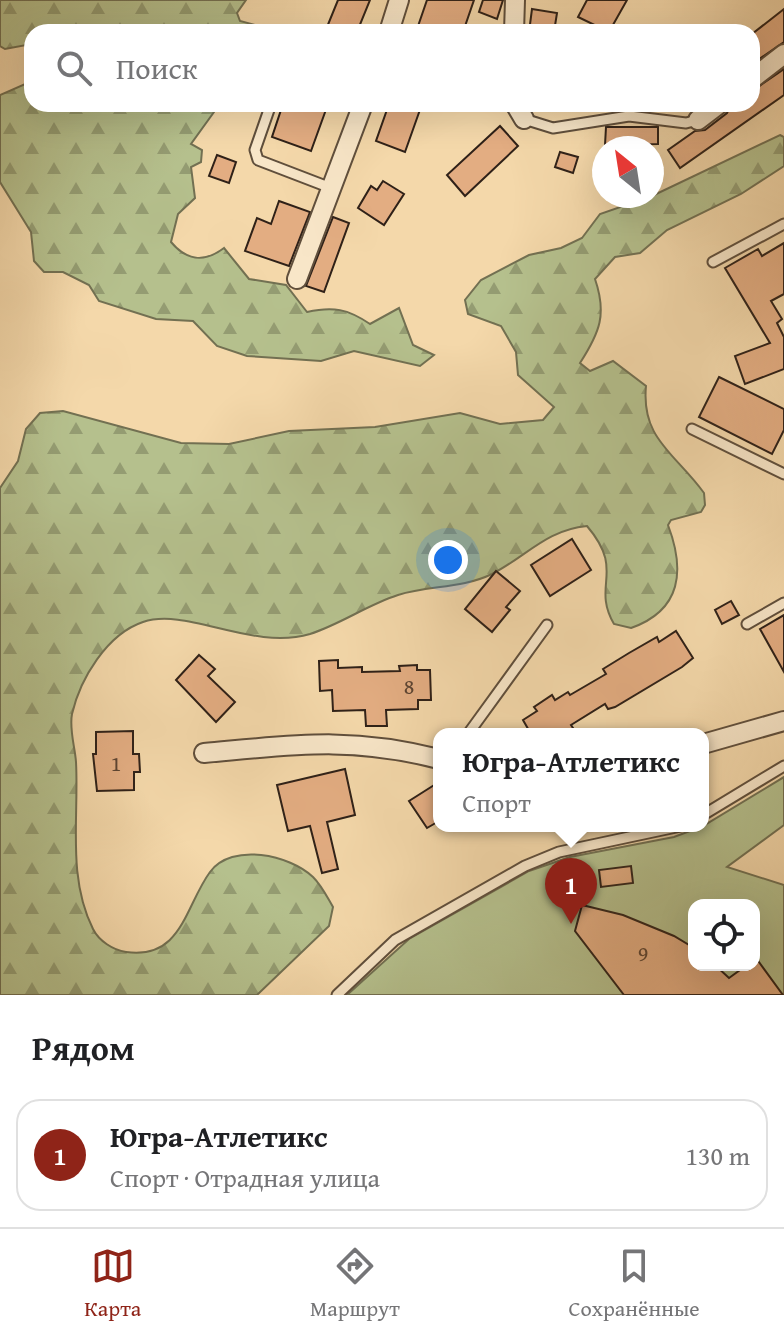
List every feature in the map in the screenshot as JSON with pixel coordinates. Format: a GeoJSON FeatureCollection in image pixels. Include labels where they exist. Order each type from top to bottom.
{"type":"FeatureCollection","features":[{"type":"Feature","properties":{"kind":"street"},"geometry":{"type":"LineString","coordinates":[[392,24],[399,0]]}},
{"type":"Feature","properties":{"kind":"street"},"geometry":{"type":"LineString","coordinates":[[514,24],[515,0]]}},
{"type":"Feature","properties":{"kind":"street"},"geometry":{"type":"LineString","coordinates":[[760,73],[784,54]]}},
{"type":"Feature","properties":{"kind":"street"},"geometry":{"type":"LineString","coordinates":[[297,279],[360,112]]}},
{"type":"Feature","properties":{"kind":"street"},"geometry":{"type":"LineString","coordinates":[[698,120],[708,112]]}},
{"type":"Feature","properties":{"kind":"street"},"geometry":{"type":"LineString","coordinates":[[709,742],[784,721]]}},
{"type":"Feature","properties":{"kind":"street"},"geometry":{"type":"LineString","coordinates":[[204,753],[333,742],[397,748],[433,757]]}},
{"type":"Feature","properties":{"kind":"lane"},"geometry":{"type":"LineString","coordinates":[[268,112],[255,150],[258,160],[331,188]]}},
{"type":"Feature","properties":{"kind":"lane"},"geometry":{"type":"LineString","coordinates":[[521,112],[553,128],[620,116],[686,123],[698,120]]}},
{"type":"Feature","properties":{"kind":"lane"},"geometry":{"type":"LineString","coordinates":[[713,262],[784,224]]}},
{"type":"Feature","properties":{"kind":"lane"},"geometry":{"type":"LineString","coordinates":[[692,429],[784,474]]}},
{"type":"Feature","properties":{"kind":"lane"},"geometry":{"type":"LineString","coordinates":[[747,624],[784,603]]}},
{"type":"Feature","properties":{"kind":"lane"},"geometry":{"type":"LineString","coordinates":[[472,728],[547,625]]}},
{"type":"Feature","properties":{"kind":"lane"},"geometry":{"type":"LineString","coordinates":[[709,811],[784,766]]}},
{"type":"Feature","properties":{"kind":"lane"},"geometry":{"type":"LineString","coordinates":[[337,995],[395,940],[533,861],[559,852],[653,832]]}},
{"type":"Feature","properties":{"kind":"green space"},"geometry":{"type":"Polygon","coordinates":[[[0,0],[246,0],[237,13],[240,21],[251,24],[24,24],[24,45],[5,49],[0,46],[0,0]]]}},
{"type":"Feature","properties":{"kind":"green space"},"geometry":{"type":"Polygon","coordinates":[[[24,84],[24,112],[214,112],[191,144],[202,150],[201,162],[191,167],[195,198],[178,214],[171,242],[183,253],[196,258],[210,256],[224,248],[249,279],[286,285],[307,312],[340,310],[370,324],[399,308],[413,345],[434,355],[420,366],[354,351],[321,361],[247,356],[217,346],[193,321],[156,319],[99,301],[89,285],[63,272],[44,272],[34,261],[31,232],[0,182],[0,95],[24,84]]]}},
{"type":"Feature","properties":{"kind":"green space"},"geometry":{"type":"Polygon","coordinates":[[[780,135],[784,137],[784,166],[741,194],[667,230],[640,253],[615,257],[595,279],[601,303],[600,322],[580,363],[590,371],[613,361],[646,386],[646,404],[655,433],[704,493],[705,505],[701,512],[671,520],[668,525],[677,558],[677,573],[670,599],[661,611],[631,628],[614,624],[606,598],[607,567],[604,555],[587,526],[548,538],[480,579],[398,595],[310,634],[288,638],[266,637],[160,619],[130,628],[107,647],[88,673],[71,720],[76,762],[77,868],[85,909],[93,929],[107,944],[121,951],[145,952],[159,948],[180,928],[210,872],[232,857],[246,855],[276,858],[303,869],[313,877],[333,907],[329,926],[257,995],[0,995],[0,488],[18,461],[26,429],[40,413],[63,411],[181,443],[229,444],[289,431],[375,427],[460,413],[500,424],[543,420],[554,407],[518,375],[516,352],[501,326],[468,314],[465,300],[481,280],[529,255],[561,248],[582,238],[600,214],[617,208],[664,208],[664,190],[780,135]]]}},
{"type":"Feature","properties":{"kind":"green space"},"geometry":{"type":"Polygon","coordinates":[[[784,777],[784,825],[727,867],[784,885],[784,995],[347,995],[409,939],[529,871],[570,857],[687,832],[709,832],[709,822],[784,777]]]}},
{"type":"Feature","properties":{"kind":"building"},"geometry":{"type":"Polygon","coordinates":[[[338,0],[370,0],[360,24],[328,24],[338,0]]]}},
{"type":"Feature","properties":{"kind":"building"},"geometry":{"type":"Polygon","coordinates":[[[427,0],[474,0],[466,24],[419,24],[427,0]]]}},
{"type":"Feature","properties":{"kind":"building"},"geometry":{"type":"Polygon","coordinates":[[[483,0],[503,0],[497,19],[479,12],[483,0]]]}},
{"type":"Feature","properties":{"kind":"building"},"geometry":{"type":"Polygon","coordinates":[[[587,0],[627,0],[614,24],[592,24],[578,17],[587,0]]]}},
{"type":"Feature","properties":{"kind":"building"},"geometry":{"type":"Polygon","coordinates":[[[532,9],[557,13],[555,24],[530,24],[532,9]]]}},
{"type":"Feature","properties":{"kind":"building"},"geometry":{"type":"Polygon","coordinates":[[[784,9],[784,42],[760,58],[760,28],[784,9]]]}},
{"type":"Feature","properties":{"kind":"building"},"geometry":{"type":"Polygon","coordinates":[[[784,69],[784,95],[760,112],[760,86],[784,69]]]}},
{"type":"Feature","properties":{"kind":"building"},"geometry":{"type":"Polygon","coordinates":[[[280,112],[325,112],[311,151],[272,137],[280,112]]]}},
{"type":"Feature","properties":{"kind":"building"},"geometry":{"type":"Polygon","coordinates":[[[386,112],[419,112],[405,152],[376,141],[386,112]]]}},
{"type":"Feature","properties":{"kind":"building"},"geometry":{"type":"Polygon","coordinates":[[[760,112],[680,168],[668,150],[695,131],[705,130],[727,113],[760,112]]]}},
{"type":"Feature","properties":{"kind":"building"},"geometry":{"type":"Polygon","coordinates":[[[500,126],[518,146],[465,196],[447,175],[500,126]]]}},
{"type":"Feature","properties":{"kind":"building"},"geometry":{"type":"Polygon","coordinates":[[[606,127],[658,127],[658,136],[606,136],[606,127]]]}},
{"type":"Feature","properties":{"kind":"building"},"geometry":{"type":"Polygon","coordinates":[[[560,152],[578,157],[573,173],[555,167],[560,152]]]}},
{"type":"Feature","properties":{"kind":"building"},"geometry":{"type":"Polygon","coordinates":[[[217,155],[236,162],[229,183],[209,176],[217,155]]]}},
{"type":"Feature","properties":{"kind":"building"},"geometry":{"type":"Polygon","coordinates":[[[383,181],[404,194],[384,225],[358,208],[371,186],[377,190],[383,181]]]}},
{"type":"Feature","properties":{"kind":"building"},"geometry":{"type":"Polygon","coordinates":[[[279,201],[310,212],[289,266],[245,251],[257,218],[271,224],[279,201]]]}},
{"type":"Feature","properties":{"kind":"building"},"geometry":{"type":"Polygon","coordinates":[[[333,217],[349,223],[324,292],[306,286],[333,217]]]}},
{"type":"Feature","properties":{"kind":"building"},"geometry":{"type":"Polygon","coordinates":[[[784,243],[784,294],[771,301],[782,319],[777,323],[784,337],[784,369],[745,384],[735,356],[770,343],[725,268],[758,249],[762,256],[784,243]]]}},
{"type":"Feature","properties":{"kind":"building"},"geometry":{"type":"Polygon","coordinates":[[[719,377],[784,409],[784,430],[772,454],[699,417],[719,377]]]}},
{"type":"Feature","properties":{"kind":"building"},"geometry":{"type":"Polygon","coordinates":[[[572,539],[591,570],[550,596],[531,565],[572,539]]]}},
{"type":"Feature","properties":{"kind":"building"},"geometry":{"type":"Polygon","coordinates":[[[496,571],[520,591],[506,607],[510,610],[492,632],[465,609],[496,571]]]}},
{"type":"Feature","properties":{"kind":"building"},"geometry":{"type":"Polygon","coordinates":[[[731,601],[739,615],[722,624],[715,610],[731,601]]]}},
{"type":"Feature","properties":{"kind":"building"},"geometry":{"type":"Polygon","coordinates":[[[784,615],[784,672],[760,629],[784,615]]]}},
{"type":"Feature","properties":{"kind":"building"},"geometry":{"type":"Polygon","coordinates":[[[676,631],[693,658],[615,707],[608,709],[605,704],[571,725],[573,728],[528,728],[523,720],[537,711],[534,707],[552,695],[555,700],[568,692],[570,695],[606,674],[603,669],[629,653],[657,637],[659,642],[676,631]]]}},
{"type":"Feature","properties":{"kind":"building"},"geometry":{"type":"Polygon","coordinates":[[[199,655],[215,669],[208,676],[235,702],[216,722],[176,680],[199,655]]]}},
{"type":"Feature","properties":{"kind":"building"},"geometry":{"type":"Polygon","coordinates":[[[338,660],[338,668],[362,667],[362,672],[400,671],[399,666],[417,665],[417,670],[430,670],[431,700],[418,700],[418,709],[386,710],[387,726],[366,726],[365,710],[333,711],[332,690],[320,691],[319,661],[338,660]]]}},
{"type":"Feature","properties":{"kind":"building"},"geometry":{"type":"Polygon","coordinates":[[[133,731],[133,754],[139,754],[140,772],[134,772],[134,790],[97,791],[93,754],[96,754],[96,732],[133,731]]]}},
{"type":"Feature","properties":{"kind":"building"},"geometry":{"type":"Polygon","coordinates":[[[345,769],[355,815],[327,822],[338,869],[322,873],[310,826],[288,831],[277,785],[345,769]]]}},
{"type":"Feature","properties":{"kind":"building"},"geometry":{"type":"Polygon","coordinates":[[[433,786],[433,824],[427,828],[409,801],[433,786]]]}},
{"type":"Feature","properties":{"kind":"building"},"geometry":{"type":"Polygon","coordinates":[[[631,866],[633,883],[601,887],[599,870],[631,866]]]}},
{"type":"Feature","properties":{"kind":"building"},"geometry":{"type":"Polygon","coordinates":[[[582,905],[623,915],[688,944],[688,971],[721,971],[729,978],[739,971],[760,971],[760,963],[783,995],[624,995],[575,931],[582,905]]]}},
{"type":"Feature","properties":{"kind":"place","name":"Югра-Атлетикс"},"geometry":{"type":"Point","coordinates":[571,924]}}]}
